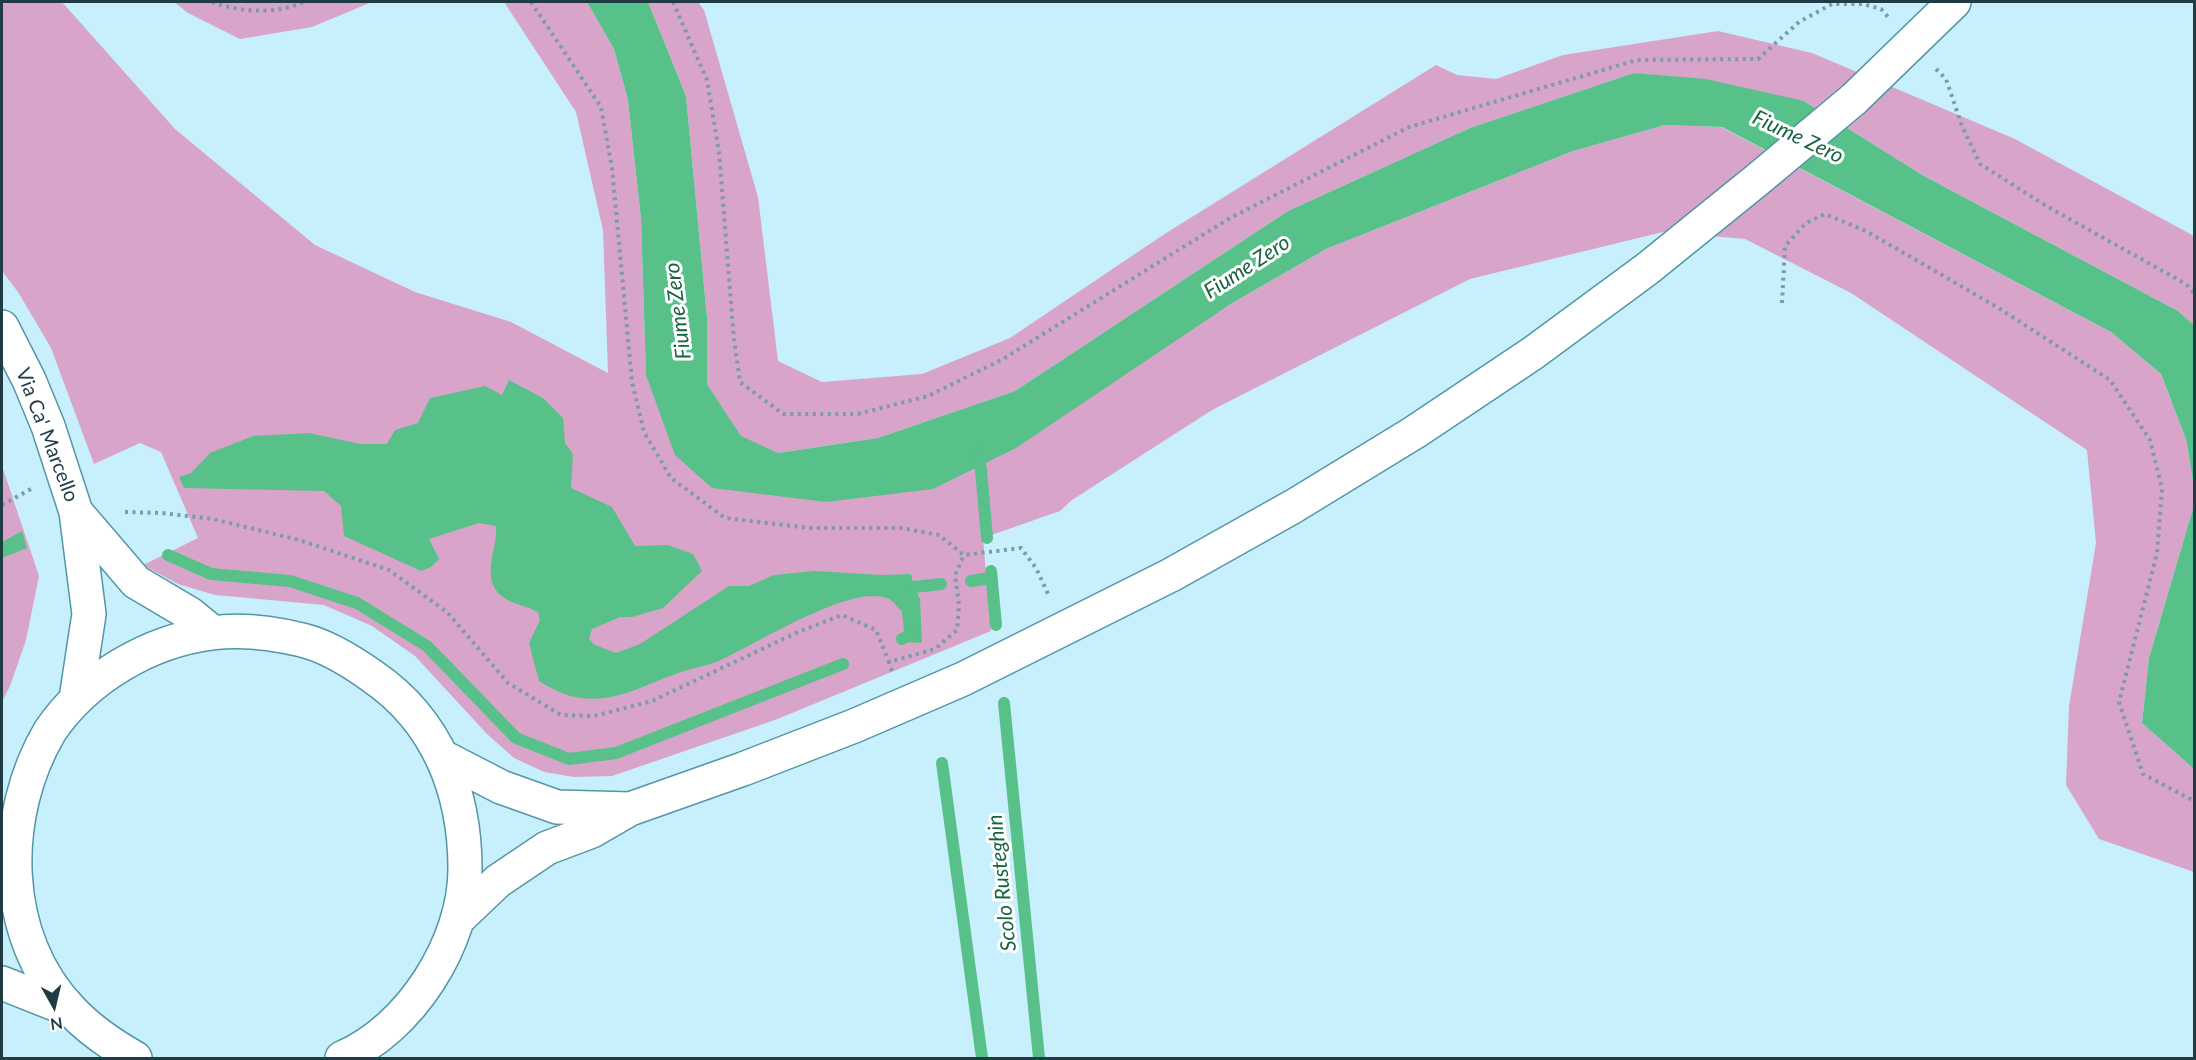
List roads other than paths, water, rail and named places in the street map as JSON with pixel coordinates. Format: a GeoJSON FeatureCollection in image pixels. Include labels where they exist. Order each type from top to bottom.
{"type":"FeatureCollection","features":[{"type":"Feature","properties":{"kind":"main road"},"geometry":{"type":"LineString","coordinates":[[457,920],[498,881],[547,848],[592,831],[630,809],[754,765],[854,726],[963,679],[1171,575],[1294,507],[1415,432],[1561,332],[1647,269],[1854,99],[1954,2]]}},
{"type":"Feature","properties":{"kind":"main road","name":"Via Ca' Marcello"},"geometry":{"type":"LineString","coordinates":[[2,327],[29,380],[48,426],[73,503],[89,614],[76,699]]}},
{"type":"Feature","properties":{"kind":"main road","name":"Via Ca' Marcello"},"geometry":{"type":"LineString","coordinates":[[73,503],[136,582],[190,614],[213,632]]}},
{"type":"Feature","properties":{"kind":"main road"},"geometry":{"type":"LineString","coordinates":[[135,1059],[103,1040],[70,1010],[44,974],[24,933],[13,890],[7,851],[18,804],[31,766],[50,730],[76,699],[117,667],[163,644],[213,632],[259,632],[304,640],[347,659],[386,685],[418,718],[442,757],[457,796],[465,837],[465,879],[457,920],[441,960],[418,997],[387,1029],[342,1059]]}},
{"type":"Feature","properties":{"kind":"main road"},"geometry":{"type":"LineString","coordinates":[[442,757],[501,788],[557,807],[630,809]]}},
{"type":"Feature","properties":{"kind":"main road"},"geometry":{"type":"LineString","coordinates":[[2,983],[70,1010]]}},
{"type":"Feature","properties":{"kind":"water","name":"Fiume Zero"},"geometry":{"type":"Polygon","coordinates":[[[587,2],[648,2],[686,96],[707,318],[707,384],[741,436],[778,453],[878,438],[1015,391],[1288,211],[1470,128],[1634,73],[1706,79],[1804,101],[1924,176],[2178,311],[2194,325],[2194,487],[2186,439],[2161,374],[2111,332],[1722,127],[1665,125],[1573,151],[1326,249],[1229,305],[1016,448],[933,489],[826,502],[712,488],[675,455],[646,375],[641,219],[628,100],[614,49],[587,2]]]}},
{"type":"Feature","properties":{"kind":"water"},"geometry":{"type":"Polygon","coordinates":[[[509,380],[543,398],[563,418],[565,443],[573,454],[571,488],[612,507],[635,546],[668,545],[693,554],[702,571],[663,608],[632,617],[620,617],[592,629],[589,639],[595,645],[616,653],[640,644],[729,586],[749,586],[774,575],[814,571],[882,575],[911,574],[920,599],[922,643],[905,642],[902,611],[889,599],[873,596],[852,599],[802,618],[716,662],[681,672],[620,695],[594,699],[575,697],[559,692],[539,681],[529,643],[540,620],[538,612],[503,597],[492,582],[491,564],[496,526],[479,523],[429,539],[439,559],[431,567],[421,571],[344,536],[341,506],[324,491],[184,488],[179,477],[191,473],[210,453],[253,436],[309,433],[360,444],[387,444],[395,430],[418,423],[430,398],[485,386],[502,395],[509,380]]]}},
{"type":"Feature","properties":{"kind":"water"},"geometry":{"type":"Polygon","coordinates":[[[2194,505],[2194,769],[2142,723],[2149,658],[2194,505]]]}},
{"type":"Feature","properties":{"kind":"water"},"geometry":{"type":"Polygon","coordinates":[[[22,531],[27,548],[2,558],[2,542],[22,531]]]}},
{"type":"Feature","properties":{"kind":"waterway","name":"Scolo Rusteghin"},"geometry":{"type":"LineString","coordinates":[[976,450],[981,470],[987,538]]}},
{"type":"Feature","properties":{"kind":"waterway"},"geometry":{"type":"LineString","coordinates":[[168,555],[211,574],[290,581],[357,603],[427,646],[516,738],[569,759],[616,753],[843,664]]}},
{"type":"Feature","properties":{"kind":"waterway","name":"Scolo Rusteghin"},"geometry":{"type":"LineString","coordinates":[[991,571],[996,625]]}},
{"type":"Feature","properties":{"kind":"waterway"},"geometry":{"type":"LineString","coordinates":[[971,581],[991,578]]}},
{"type":"Feature","properties":{"kind":"waterway"},"geometry":{"type":"LineString","coordinates":[[914,587],[941,584]]}},
{"type":"Feature","properties":{"kind":"waterway"},"geometry":{"type":"LineString","coordinates":[[902,639],[910,635]]}},
{"type":"Feature","properties":{"kind":"waterway","name":"Scolo Rusteghin"},"geometry":{"type":"LineString","coordinates":[[1004,703],[1039,1058]]}},
{"type":"Feature","properties":{"kind":"waterway"},"geometry":{"type":"LineString","coordinates":[[942,763],[982,1058]]}}]}
